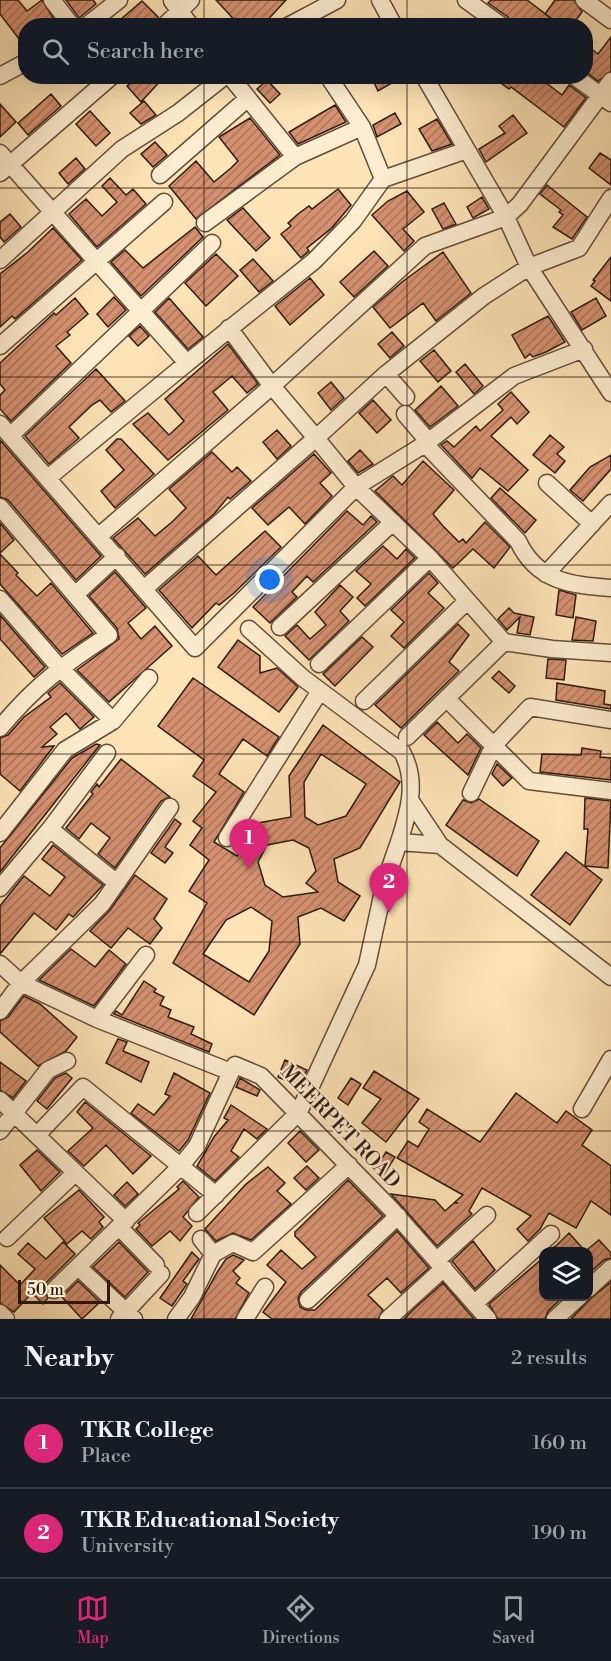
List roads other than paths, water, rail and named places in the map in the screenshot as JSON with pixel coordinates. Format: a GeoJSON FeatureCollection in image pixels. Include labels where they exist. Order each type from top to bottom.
{"type":"FeatureCollection","features":[{"type":"Feature","properties":{"kind":"street"},"geometry":{"type":"LineString","coordinates":[[52,0],[66,18]]}},
{"type":"Feature","properties":{"kind":"street"},"geometry":{"type":"LineString","coordinates":[[302,18],[337,0]]}},
{"type":"Feature","properties":{"kind":"street"},"geometry":{"type":"LineString","coordinates":[[380,0],[390,18]]}},
{"type":"Feature","properties":{"kind":"street"},"geometry":{"type":"LineString","coordinates":[[466,0],[491,18]]}},
{"type":"Feature","properties":{"kind":"street"},"geometry":{"type":"LineString","coordinates":[[584,0],[611,20]]}},
{"type":"Feature","properties":{"kind":"street"},"geometry":{"type":"LineString","coordinates":[[95,18],[115,1]]}},
{"type":"Feature","properties":{"kind":"street"},"geometry":{"type":"LineString","coordinates":[[170,18],[180,3],[188,18]]}},
{"type":"Feature","properties":{"kind":"street"},"geometry":{"type":"LineString","coordinates":[[0,76],[18,66]]}},
{"type":"Feature","properties":{"kind":"street"},"geometry":{"type":"LineString","coordinates":[[99,536],[272,386],[425,246],[506,218],[606,99],[611,81]]}},
{"type":"Feature","properties":{"kind":"street"},"geometry":{"type":"LineString","coordinates":[[102,84],[3,164],[53,211],[95,262],[187,363]]}},
{"type":"Feature","properties":{"kind":"street"},"geometry":{"type":"LineString","coordinates":[[0,260],[128,145],[178,113],[215,84]]}},
{"type":"Feature","properties":{"kind":"street"},"geometry":{"type":"LineString","coordinates":[[236,84],[295,157]]}},
{"type":"Feature","properties":{"kind":"street"},"geometry":{"type":"LineString","coordinates":[[333,84],[362,127],[383,179]]}},
{"type":"Feature","properties":{"kind":"street"},"geometry":{"type":"LineString","coordinates":[[429,84],[506,218],[529,267],[611,393]]}},
{"type":"Feature","properties":{"kind":"street"},"geometry":{"type":"LineString","coordinates":[[585,84],[606,99]]}},
{"type":"Feature","properties":{"kind":"street"},"geometry":{"type":"LineString","coordinates":[[160,175],[247,99]]}},
{"type":"Feature","properties":{"kind":"street"},"geometry":{"type":"LineString","coordinates":[[205,223],[295,157],[362,127]]}},
{"type":"Feature","properties":{"kind":"street"},"geometry":{"type":"LineString","coordinates":[[49,477],[314,261],[353,221],[383,179],[466,150]]}},
{"type":"Feature","properties":{"kind":"street"},"geometry":{"type":"LineString","coordinates":[[145,588],[386,374],[484,296],[529,267],[579,248],[611,198]]}},
{"type":"Feature","properties":{"kind":"street"},"geometry":{"type":"LineString","coordinates":[[0,346],[164,202]]}},
{"type":"Feature","properties":{"kind":"street"},"geometry":{"type":"LineString","coordinates":[[212,243],[140,313],[5,430],[49,477],[195,648],[356,487],[427,443],[514,376],[584,349]]}},
{"type":"Feature","properties":{"kind":"street"},"geometry":{"type":"LineString","coordinates":[[229,328],[272,386],[356,487],[430,558],[504,642],[552,649],[611,653]]}},
{"type":"Feature","properties":{"kind":"street"},"geometry":{"type":"LineString","coordinates":[[386,374],[427,443],[518,541],[525,556],[554,579],[611,588]]}},
{"type":"Feature","properties":{"kind":"street"},"geometry":{"type":"LineString","coordinates":[[547,483],[592,524]]}},
{"type":"Feature","properties":{"kind":"street"},"geometry":{"type":"LineString","coordinates":[[546,574],[611,503]]}},
{"type":"Feature","properties":{"kind":"street"},"geometry":{"type":"LineString","coordinates":[[0,507],[109,635],[59,667],[27,694],[0,728]]}},
{"type":"Feature","properties":{"kind":"street"},"geometry":{"type":"LineString","coordinates":[[280,627],[393,522]]}},
{"type":"Feature","properties":{"kind":"street"},"geometry":{"type":"LineString","coordinates":[[75,595],[117,556]]}},
{"type":"Feature","properties":{"kind":"street"},"geometry":{"type":"LineString","coordinates":[[319,664],[430,558]]}},
{"type":"Feature","properties":{"kind":"street"},"geometry":{"type":"LineString","coordinates":[[0,599],[59,667],[113,721]]}},
{"type":"Feature","properties":{"kind":"street"},"geometry":{"type":"LineString","coordinates":[[364,701],[467,601]]}},
{"type":"Feature","properties":{"kind":"street"},"geometry":{"type":"LineString","coordinates":[[197,1213],[299,1112],[367,965],[385,882],[412,802],[409,765],[402,752],[320,691],[249,629]]}},
{"type":"Feature","properties":{"kind":"street"},"geometry":{"type":"LineString","coordinates":[[407,736],[504,642]]}},
{"type":"Feature","properties":{"kind":"street"},"geometry":{"type":"LineString","coordinates":[[0,832],[65,750],[113,721],[149,678]]}},
{"type":"Feature","properties":{"kind":"street"},"geometry":{"type":"LineString","coordinates":[[227,838],[320,691]]}},
{"type":"Feature","properties":{"kind":"street"},"geometry":{"type":"LineString","coordinates":[[447,699],[529,781],[611,791]]}},
{"type":"Feature","properties":{"kind":"street"},"geometry":{"type":"LineString","coordinates":[[471,793],[494,745],[530,707],[611,720]]}},
{"type":"Feature","properties":{"kind":"street"},"geometry":{"type":"LineString","coordinates":[[0,888],[50,829],[107,753]]}},
{"type":"Feature","properties":{"kind":"street"},"geometry":{"type":"LineString","coordinates":[[412,802],[440,845],[611,977]]}},
{"type":"Feature","properties":{"kind":"street"},"geometry":{"type":"LineString","coordinates":[[0,1011],[21,983],[102,904],[170,807]]}},
{"type":"Feature","properties":{"kind":"street"},"geometry":{"type":"LineString","coordinates":[[50,829],[117,883]]}},
{"type":"Feature","properties":{"kind":"street"},"geometry":{"type":"LineString","coordinates":[[399,842],[440,845]]}},
{"type":"Feature","properties":{"kind":"street"},"geometry":{"type":"LineString","coordinates":[[97,1019],[146,955]]}},
{"type":"Feature","properties":{"kind":"street","name":"MEERPET ROAD"},"geometry":{"type":"LineString","coordinates":[[0,964],[21,983],[97,1019],[231,1072],[235,1065],[261,1076],[299,1112],[398,1216],[488,1319]]}},
{"type":"Feature","properties":{"kind":"street"},"geometry":{"type":"LineString","coordinates":[[582,1109],[611,1059]]}},
{"type":"Feature","properties":{"kind":"street"},"geometry":{"type":"LineString","coordinates":[[0,1131],[48,1070],[67,1061]]}},
{"type":"Feature","properties":{"kind":"street"},"geometry":{"type":"LineString","coordinates":[[54,1290],[180,1167],[197,1146],[231,1072]]}},
{"type":"Feature","properties":{"kind":"street"},"geometry":{"type":"LineString","coordinates":[[37,1135],[83,1087],[216,1195]]}},
{"type":"Feature","properties":{"kind":"street"},"geometry":{"type":"LineString","coordinates":[[0,1100],[75,1173],[123,1224],[158,1270],[126,1317],[79,1268]]}},
{"type":"Feature","properties":{"kind":"street"},"geometry":{"type":"LineString","coordinates":[[176,1319],[192,1297],[213,1254],[233,1243],[253,1252],[349,1165]]}},
{"type":"Feature","properties":{"kind":"street"},"geometry":{"type":"LineString","coordinates":[[7,1238],[75,1173]]}},
{"type":"Feature","properties":{"kind":"street"},"geometry":{"type":"LineString","coordinates":[[388,1319],[487,1215]]}},
{"type":"Feature","properties":{"kind":"street"},"geometry":{"type":"LineString","coordinates":[[308,1300],[398,1216]]}},
{"type":"Feature","properties":{"kind":"street"},"geometry":{"type":"LineString","coordinates":[[475,1303],[551,1234]]}},
{"type":"Feature","properties":{"kind":"street"},"geometry":{"type":"LineString","coordinates":[[201,1239],[213,1254]]}},
{"type":"Feature","properties":{"kind":"street"},"geometry":{"type":"LineString","coordinates":[[593,1284],[611,1268]]}},
{"type":"Feature","properties":{"kind":"street"},"geometry":{"type":"LineString","coordinates":[[245,1319],[265,1287]]}},
{"type":"Feature","properties":{"kind":"street"},"geometry":{"type":"LineString","coordinates":[[555,1319],[575,1301]]}},
{"type":"Feature","properties":{"kind":"street"},"geometry":{"type":"LineString","coordinates":[[0,1313],[6,1319]]}},
{"type":"Feature","properties":{"kind":"place","name":"TKR College"},"geometry":{"type":"Point","coordinates":[249,869]}},
{"type":"Feature","properties":{"kind":"place","name":"TKR Educational Society"},"geometry":{"type":"Point","coordinates":[389,913]}}]}
